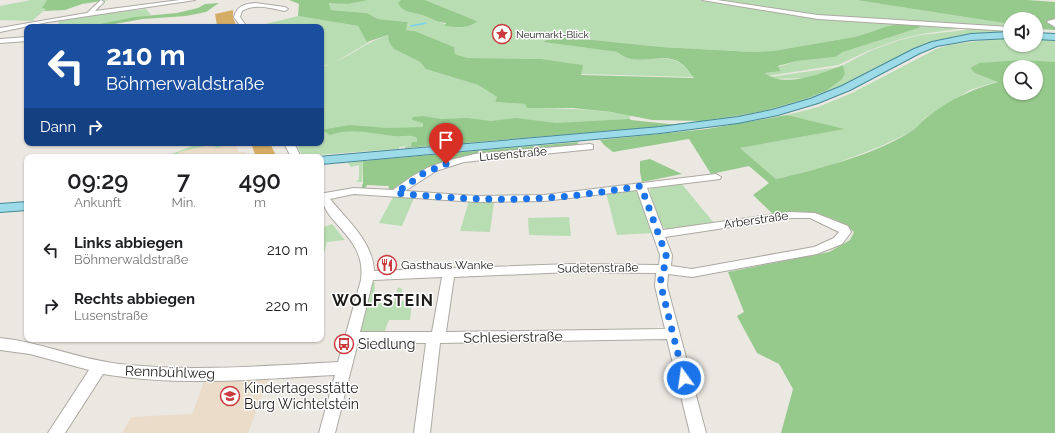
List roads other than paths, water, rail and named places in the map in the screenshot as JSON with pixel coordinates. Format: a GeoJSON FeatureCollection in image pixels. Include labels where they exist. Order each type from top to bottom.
{"type":"FeatureCollection","features":[{"type":"Feature","properties":{"kind":"main road"},"geometry":{"type":"LineString","coordinates":[[324,160],[605,135],[723,122],[774,113],[814,101],[839,91],[917,51],[935,44],[971,37],[1003,35]]}},
{"type":"Feature","properties":{"kind":"main road"},"geometry":{"type":"LineString","coordinates":[[1043,36],[1055,37]]}},
{"type":"Feature","properties":{"kind":"main road"},"geometry":{"type":"LineString","coordinates":[[0,208],[24,206]]}},
{"type":"Feature","properties":{"kind":"street"},"geometry":{"type":"LineString","coordinates":[[28,24],[47,20],[192,0]]}},
{"type":"Feature","properties":{"kind":"street"},"geometry":{"type":"LineString","coordinates":[[243,0],[249,5]]}},
{"type":"Feature","properties":{"kind":"street"},"geometry":{"type":"LineString","coordinates":[[705,0],[818,17],[1003,29]]}},
{"type":"Feature","properties":{"kind":"street"},"geometry":{"type":"LineString","coordinates":[[88,15],[101,2]]}},
{"type":"Feature","properties":{"kind":"street"},"geometry":{"type":"LineString","coordinates":[[241,24],[238,20],[238,12],[240,9],[249,5],[285,9]]}},
{"type":"Feature","properties":{"kind":"street"},"geometry":{"type":"LineString","coordinates":[[274,8],[292,14]]}},
{"type":"Feature","properties":{"kind":"street"},"geometry":{"type":"LineString","coordinates":[[1055,21],[1050,22],[1055,25]]}},
{"type":"Feature","properties":{"kind":"street"},"geometry":{"type":"LineString","coordinates":[[0,30],[24,25]]}},
{"type":"Feature","properties":{"kind":"street"},"geometry":{"type":"LineString","coordinates":[[1,42],[24,38]]}},
{"type":"Feature","properties":{"kind":"street","name":"Lusenstraße"},"geometry":{"type":"LineString","coordinates":[[396,193],[424,173],[456,160],[590,147]]}},
{"type":"Feature","properties":{"kind":"street"},"geometry":{"type":"LineString","coordinates":[[324,196],[354,191],[478,199],[527,199],[559,197],[716,177]]}},
{"type":"Feature","properties":{"kind":"street"},"geometry":{"type":"LineString","coordinates":[[641,186],[660,234],[667,259],[660,276],[661,286],[698,433]]}},
{"type":"Feature","properties":{"kind":"street"},"geometry":{"type":"LineString","coordinates":[[324,199],[362,247],[367,264],[368,276],[327,433]]}},
{"type":"Feature","properties":{"kind":"street","name":"Arberstraße"},"geometry":{"type":"LineString","coordinates":[[660,234],[758,219],[801,215],[811,215],[833,222],[844,229],[844,234]]}},
{"type":"Feature","properties":{"kind":"street","name":"Sudetenstraße"},"geometry":{"type":"LineString","coordinates":[[368,276],[571,268],[662,269],[692,273],[803,253],[830,246],[838,241],[844,234]]}},
{"type":"Feature","properties":{"kind":"street"},"geometry":{"type":"LineString","coordinates":[[422,433],[436,338],[449,272]]}},
{"type":"Feature","properties":{"kind":"street","name":"Schlesierstraße"},"geometry":{"type":"LineString","coordinates":[[352,337],[436,338],[673,334]]}},
{"type":"Feature","properties":{"kind":"street","name":"Rennbühlweg"},"geometry":{"type":"LineString","coordinates":[[0,344],[38,343],[99,367],[144,372],[222,374],[344,368]]}},
{"type":"Feature","properties":{"kind":"street"},"geometry":{"type":"LineString","coordinates":[[56,433],[99,367]]}},
{"type":"Feature","properties":{"kind":"waterway"},"geometry":{"type":"LineString","coordinates":[[411,26],[426,23]]}},
{"type":"Feature","properties":{"kind":"place","name":"Neumarkt-Blick"},"geometry":{"type":"Point","coordinates":[502,34]}},
{"type":"Feature","properties":{"kind":"place","name":"Gasthaus Wanke"},"geometry":{"type":"Point","coordinates":[387,265]}},
{"type":"Feature","properties":{"kind":"place","name":"Siedlung"},"geometry":{"type":"Point","coordinates":[344,344]}},
{"type":"Feature","properties":{"kind":"place","name":"Kindertagesstätte Burg Wichtelstein"},"geometry":{"type":"Point","coordinates":[230,396]}},
{"type":"Feature","properties":{"kind":"district","name":"WOLFSTEIN"},"geometry":{"type":"Point","coordinates":[383,300]}}]}
